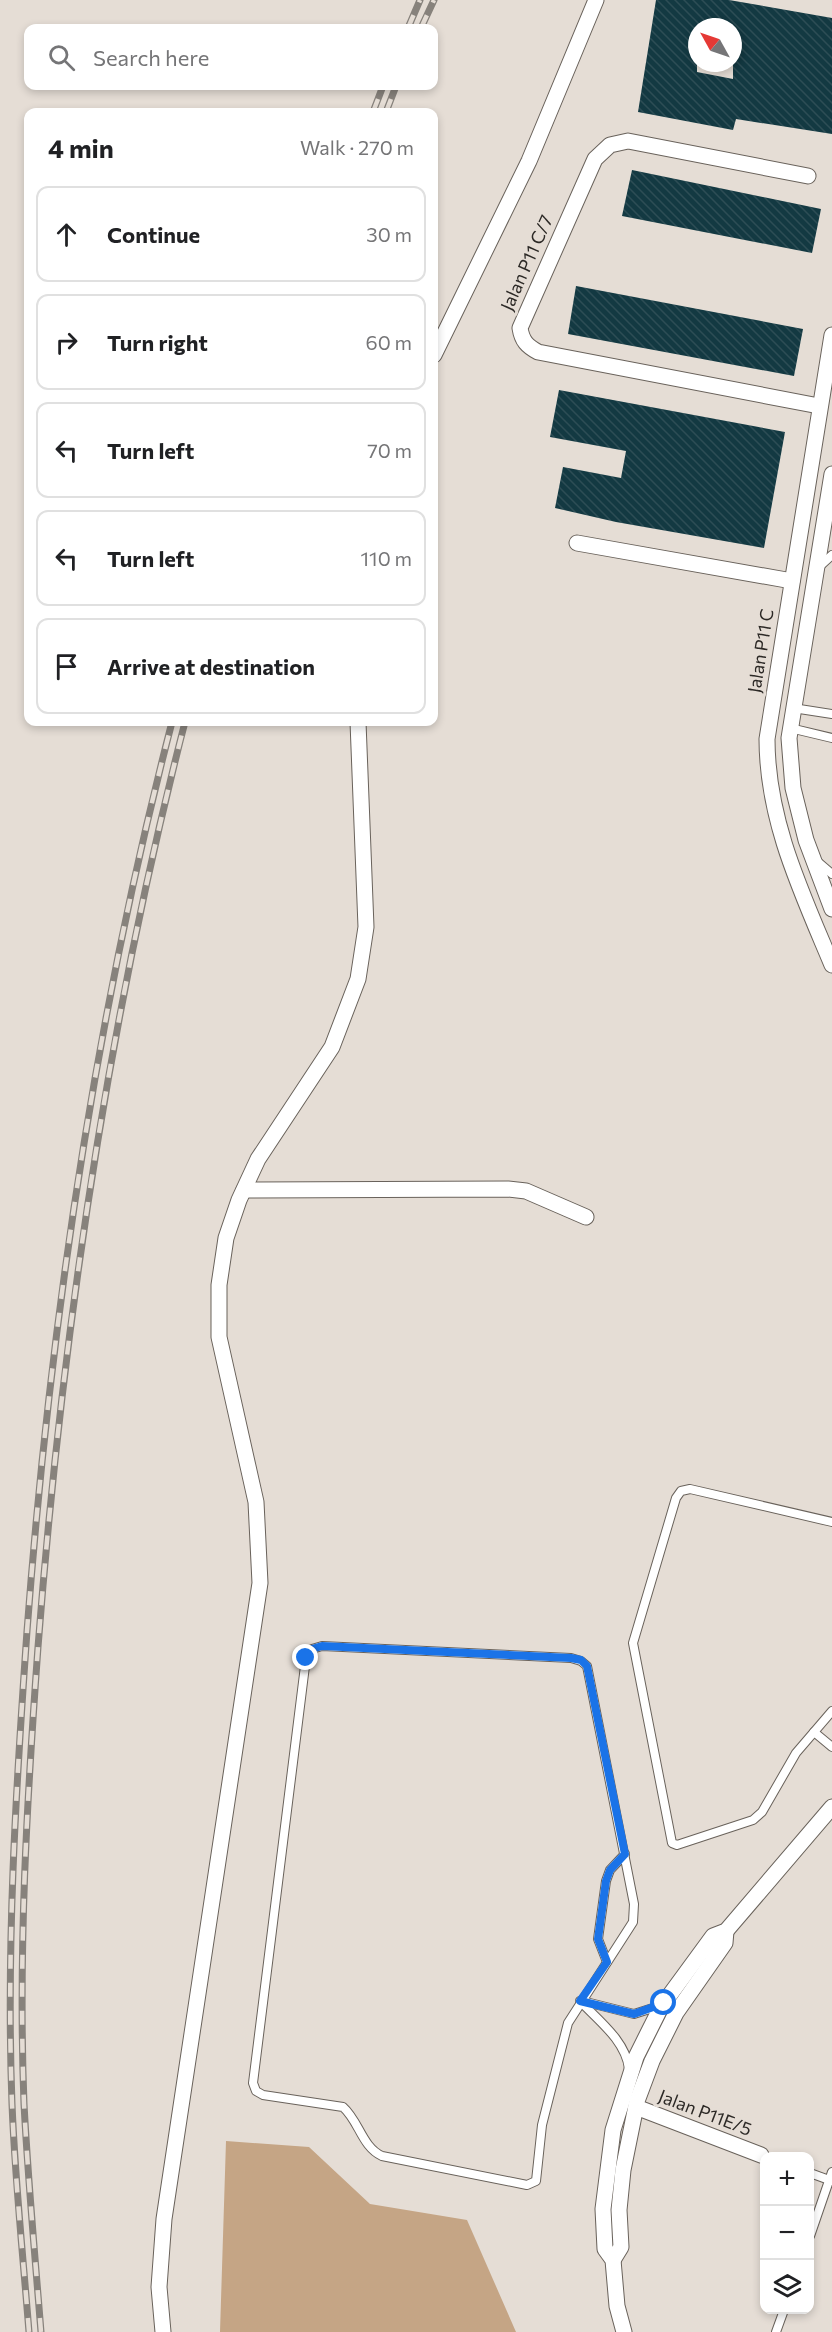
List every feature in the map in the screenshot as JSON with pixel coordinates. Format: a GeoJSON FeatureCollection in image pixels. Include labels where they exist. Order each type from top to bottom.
{"type":"FeatureCollection","features":[{"type":"Feature","properties":{"kind":"street"},"geometry":{"type":"LineString","coordinates":[[438,347],[529,161],[596,0]]}},
{"type":"Feature","properties":{"kind":"street","name":"Jalan P11 C/7"},"geometry":{"type":"LineString","coordinates":[[808,176],[628,141],[610,146],[595,159],[520,328],[522,338],[528,346],[538,352],[819,406]]}},
{"type":"Feature","properties":{"kind":"street","name":"Jalan P11 C"},"geometry":{"type":"LineString","coordinates":[[832,334],[767,739],[770,793],[790,865],[832,965]]}},
{"type":"Feature","properties":{"kind":"street"},"geometry":{"type":"LineString","coordinates":[[832,474],[790,728],[793,788],[810,856],[832,909]]}},
{"type":"Feature","properties":{"kind":"street"},"geometry":{"type":"LineString","coordinates":[[577,543],[792,581]]}},
{"type":"Feature","properties":{"kind":"street"},"geometry":{"type":"LineString","coordinates":[[163,2332],[159,2288],[164,2219],[260,1583],[256,1502],[219,1337],[219,1285],[226,1239],[243,1190],[258,1159],[332,1047],[358,979],[366,927],[357,726]]}},
{"type":"Feature","properties":{"kind":"street"},"geometry":{"type":"LineString","coordinates":[[243,1190],[508,1189],[526,1191],[586,1217]]}},
{"type":"Feature","properties":{"kind":"street"},"geometry":{"type":"LineString","coordinates":[[624,2332],[618,2306],[613,2260],[605,2249],[605,2189],[613,2130],[630,2075],[664,2003],[713,1936],[726,1931],[832,1807]]}},
{"type":"Feature","properties":{"kind":"street"},"geometry":{"type":"LineString","coordinates":[[613,2260],[621,2247],[620,2210],[623,2170],[636,2107],[652,2061],[676,2013],[725,1943],[726,1931]]}},
{"type":"Feature","properties":{"kind":"street","name":"Jalan P11E/5"},"geometry":{"type":"LineString","coordinates":[[636,2107],[760,2155]]}},
{"type":"Feature","properties":{"kind":"lane"},"geometry":{"type":"LineString","coordinates":[[817,568],[832,555]]}},
{"type":"Feature","properties":{"kind":"lane"},"geometry":{"type":"LineString","coordinates":[[793,708],[832,714]]}},
{"type":"Feature","properties":{"kind":"lane"},"geometry":{"type":"LineString","coordinates":[[790,728],[832,738]]}},
{"type":"Feature","properties":{"kind":"lane"},"geometry":{"type":"LineString","coordinates":[[810,856],[832,874]]}},
{"type":"Feature","properties":{"kind":"lane"},"geometry":{"type":"LineString","coordinates":[[832,1522],[690,1489],[681,1491],[676,1498],[634,1635],[634,1650],[672,1843],[677,1845],[753,1820],[762,1812],[781,1774],[832,1712]]}},
{"type":"Feature","properties":{"kind":"lane"},"geometry":{"type":"LineString","coordinates":[[322,1646],[581,1660],[587,1666],[634,1904],[633,1922],[607,1962],[568,2023],[542,2125],[536,2181],[527,2184],[382,2156],[373,2152],[349,2112],[343,2107],[263,2095],[256,2091],[253,2083],[306,1658],[312,1649],[322,1646]]}},
{"type":"Feature","properties":{"kind":"lane"},"geometry":{"type":"LineString","coordinates":[[814,1732],[832,1747]]}},
{"type":"Feature","properties":{"kind":"lane"},"geometry":{"type":"LineString","coordinates":[[607,1962],[598,1939],[606,1881],[610,1870],[625,1854]]}},
{"type":"Feature","properties":{"kind":"lane"},"geometry":{"type":"LineString","coordinates":[[580,2001],[634,2014],[664,2003]]}},
{"type":"Feature","properties":{"kind":"lane"},"geometry":{"type":"LineString","coordinates":[[580,2001],[619,2043],[628,2059],[630,2075]]}},
{"type":"Feature","properties":{"kind":"lane"},"geometry":{"type":"LineString","coordinates":[[814,2174],[831,2178],[814,2225]]}},
{"type":"Feature","properties":{"kind":"lane"},"geometry":{"type":"LineString","coordinates":[[776,2332],[783,2314]]}},
{"type":"Feature","properties":{"kind":"shaded area"},"geometry":{"type":"Polygon","coordinates":[[[226,2141],[309,2147],[370,2204],[467,2220],[516,2332],[220,2332],[226,2141]]]}},
{"type":"Feature","properties":{"kind":"building"},"geometry":{"type":"Polygon","coordinates":[[[656,0],[729,0],[832,18],[832,134],[736,119],[733,130],[638,112],[656,0]]]}},
{"type":"Feature","properties":{"kind":"building"},"geometry":{"type":"Polygon","coordinates":[[[632,170],[821,209],[812,253],[622,216],[632,170]]]}},
{"type":"Feature","properties":{"kind":"building"},"geometry":{"type":"Polygon","coordinates":[[[576,286],[803,329],[794,376],[568,334],[576,286]]]}},
{"type":"Feature","properties":{"kind":"building"},"geometry":{"type":"Polygon","coordinates":[[[559,390],[785,432],[764,548],[616,522],[555,508],[563,467],[621,478],[626,451],[550,437],[559,390]]]}},
{"type":"Feature","properties":{"kind":"railway"},"geometry":{"type":"LineString","coordinates":[[410,24],[420,0]]}},
{"type":"Feature","properties":{"kind":"railway"},"geometry":{"type":"LineString","coordinates":[[423,24],[434,0]]}},
{"type":"Feature","properties":{"kind":"railway"},"geometry":{"type":"LineString","coordinates":[[375,108],[381,90]]}},
{"type":"Feature","properties":{"kind":"railway"},"geometry":{"type":"LineString","coordinates":[[388,108],[394,90]]}},
{"type":"Feature","properties":{"kind":"railway"},"geometry":{"type":"LineString","coordinates":[[29,2332],[13,2132],[10,1986],[16,1808],[37,1516],[63,1287],[98,1059],[120,946],[171,726]]}},
{"type":"Feature","properties":{"kind":"railway"},"geometry":{"type":"LineString","coordinates":[[41,2332],[24,2104],[22,1990],[30,1761],[48,1530],[74,1297],[91,1181],[132,950],[184,726]]}},
{"type":"Feature","properties":{"kind":"route"},"geometry":{"type":"LineString","coordinates":[[306,1658],[312,1649],[322,1646],[581,1660],[587,1666],[625,1854],[610,1870],[606,1881],[598,1939],[599,1948],[607,1962],[580,2001],[634,2014],[664,2003]]}}]}
